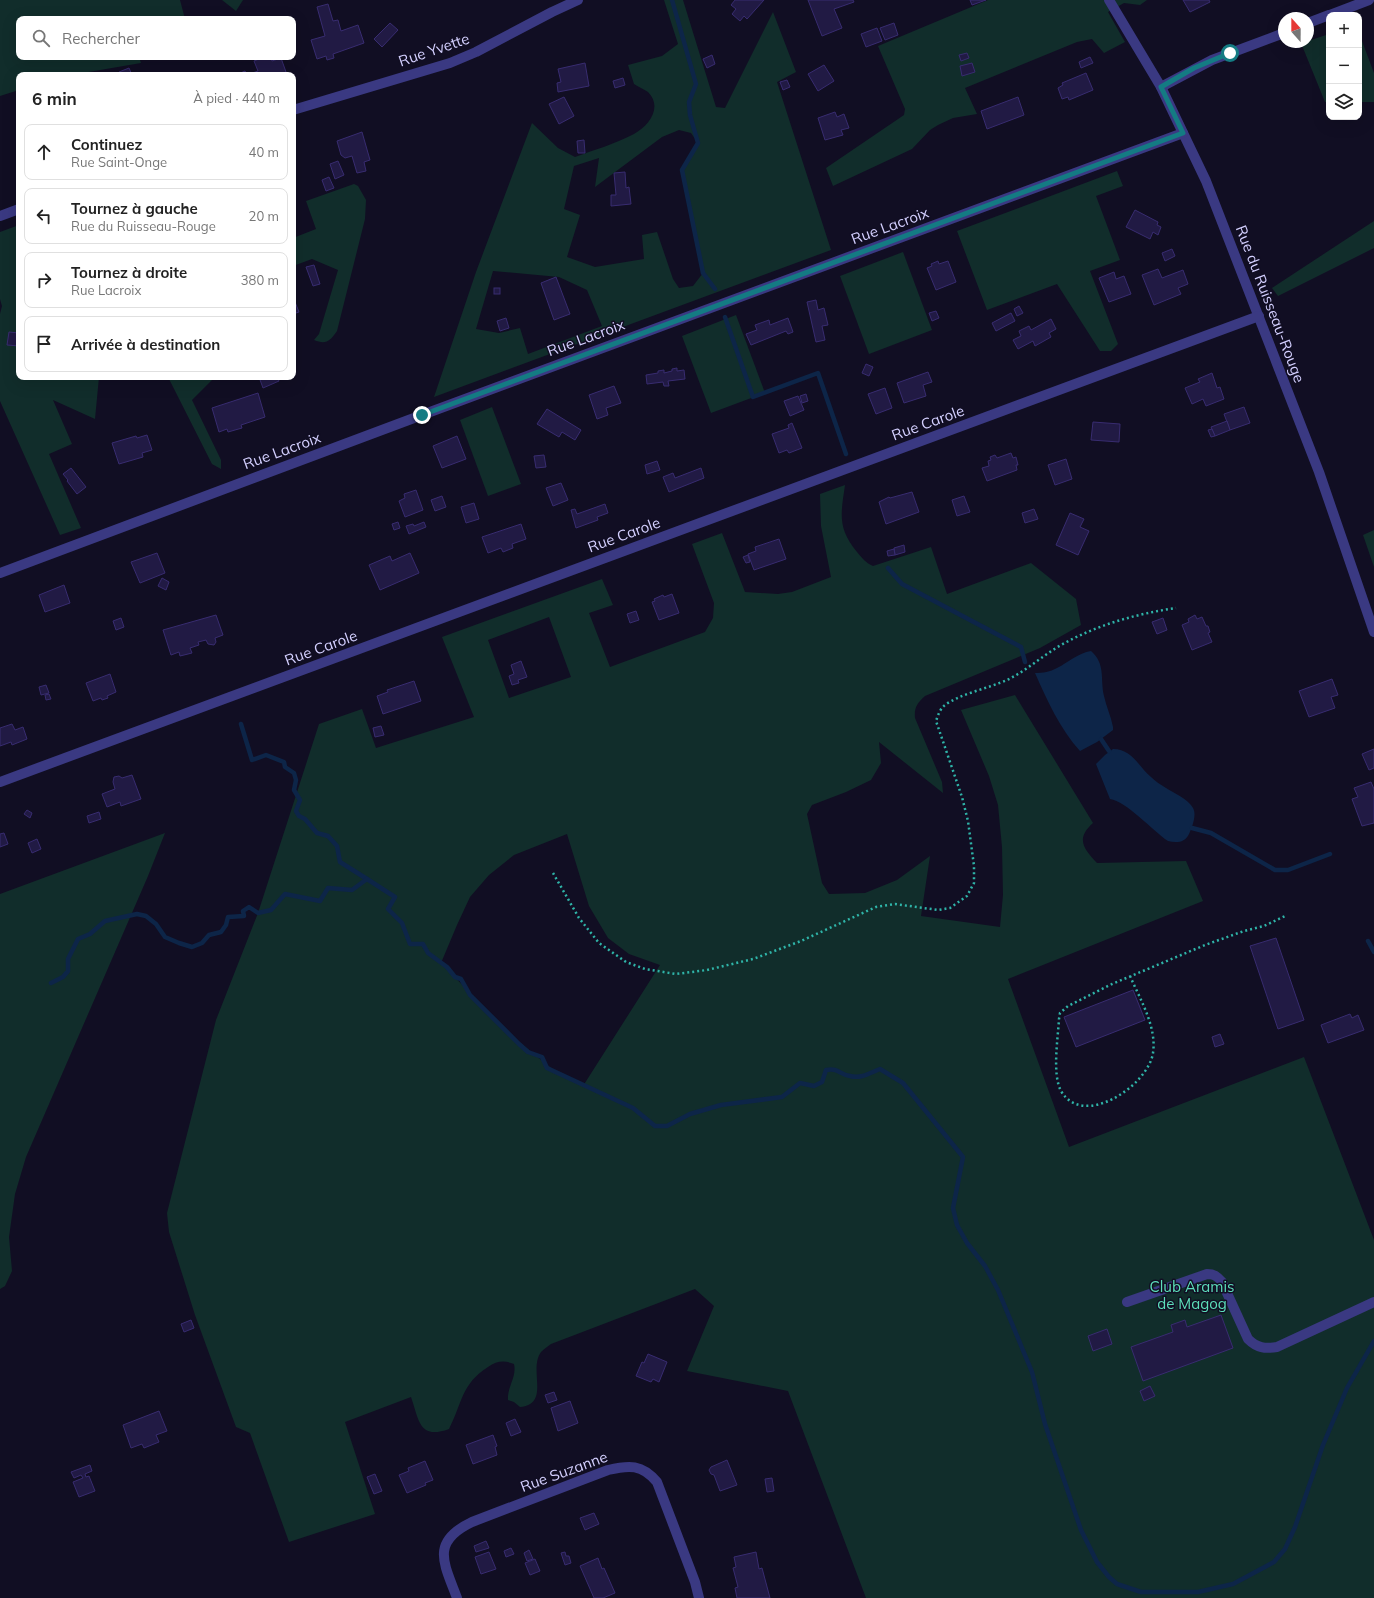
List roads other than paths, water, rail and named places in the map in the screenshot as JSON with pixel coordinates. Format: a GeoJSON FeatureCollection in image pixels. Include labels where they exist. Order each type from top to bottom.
{"type":"FeatureCollection","features":[{"type":"Feature","properties":{"kind":"street","name":"Rue Yvette"},"geometry":{"type":"LineString","coordinates":[[296,109],[450,63],[476,52],[578,0]]}},
{"type":"Feature","properties":{"kind":"street","name":"Rue du Ruisseau-Rouge"},"geometry":{"type":"LineString","coordinates":[[1109,0],[1161,87],[1206,181],[1328,497],[1374,632]]}},
{"type":"Feature","properties":{"kind":"street"},"geometry":{"type":"LineString","coordinates":[[1337,12],[1369,0]]}},
{"type":"Feature","properties":{"kind":"street"},"geometry":{"type":"LineString","coordinates":[[1314,21],[1326,16]]}},
{"type":"Feature","properties":{"kind":"street"},"geometry":{"type":"LineString","coordinates":[[1161,87],[1212,60],[1278,35]]}},
{"type":"Feature","properties":{"kind":"street","name":"Rue Lacroix"},"geometry":{"type":"LineString","coordinates":[[0,573],[1183,133]]}},
{"type":"Feature","properties":{"kind":"street"},"geometry":{"type":"LineString","coordinates":[[0,216],[16,210]]}},
{"type":"Feature","properties":{"kind":"street","name":"Rue Carole"},"geometry":{"type":"LineString","coordinates":[[0,782],[1259,316]]}},
{"type":"Feature","properties":{"kind":"street"},"geometry":{"type":"LineString","coordinates":[[1127,1302],[1207,1274],[1218,1276],[1248,1339],[1259,1347],[1268,1349],[1277,1347],[1374,1302]]}},
{"type":"Feature","properties":{"kind":"street","name":"Rue Suzanne"},"geometry":{"type":"LineString","coordinates":[[457,1598],[446,1570],[443,1555],[447,1541],[456,1530],[472,1522],[608,1470],[627,1466],[644,1470],[657,1482],[695,1582],[699,1598]]}},
{"type":"Feature","properties":{"kind":"water"},"geometry":{"type":"Polygon","coordinates":[[[1091,651],[1096,656],[1101,666],[1104,696],[1113,730],[1097,742],[1080,751],[1060,724],[1035,673],[1052,670],[1086,652],[1091,651]]]}},
{"type":"Feature","properties":{"kind":"water"},"geometry":{"type":"Polygon","coordinates":[[[1113,749],[1120,750],[1130,755],[1154,780],[1191,805],[1194,811],[1193,825],[1187,837],[1183,841],[1168,841],[1124,805],[1110,799],[1096,764],[1113,749]]]}},
{"type":"Feature","properties":{"kind":"waterway"},"geometry":{"type":"LineString","coordinates":[[672,0],[696,84],[689,102],[690,115],[698,143],[682,170],[703,273],[715,289]]}},
{"type":"Feature","properties":{"kind":"waterway"},"geometry":{"type":"LineString","coordinates":[[725,317],[753,397],[818,373],[846,454]]}},
{"type":"Feature","properties":{"kind":"waterway"},"geometry":{"type":"LineString","coordinates":[[888,568],[902,584],[1021,647],[1025,662]]}},
{"type":"Feature","properties":{"kind":"waterway"},"geometry":{"type":"LineString","coordinates":[[241,724],[252,760],[266,755],[284,762],[285,767],[294,773],[296,780],[294,790],[300,800],[296,811],[299,816],[305,819],[317,833],[328,836],[337,846],[340,862],[367,879]]}},
{"type":"Feature","properties":{"kind":"waterway"},"geometry":{"type":"LineString","coordinates":[[1101,739],[1109,751]]}},
{"type":"Feature","properties":{"kind":"waterway"},"geometry":{"type":"LineString","coordinates":[[1192,828],[1211,833],[1275,870],[1288,870],[1330,854]]}},
{"type":"Feature","properties":{"kind":"waterway"},"geometry":{"type":"LineString","coordinates":[[51,983],[63,977],[68,971],[68,959],[78,939],[90,934],[105,921],[137,914],[146,916],[156,924],[165,937],[192,947],[202,943],[209,935],[221,932],[226,925],[228,917],[244,916],[243,911],[249,907],[258,913],[271,910],[285,894],[320,901],[328,888],[352,890],[367,879],[395,897],[388,909],[402,923],[410,944],[423,944],[428,953],[447,967],[455,977],[461,979],[470,995],[528,1052],[542,1057],[547,1068],[633,1108],[655,1126],[667,1126],[690,1114],[721,1105],[782,1097],[800,1083],[814,1086],[822,1082],[826,1070],[837,1070],[846,1075],[858,1077],[880,1069],[903,1083],[963,1157],[953,1208],[957,1225],[967,1243],[985,1266],[998,1290],[1032,1372],[1045,1424],[1081,1530],[1097,1562],[1109,1577],[1117,1584],[1141,1592],[1198,1592],[1233,1584],[1274,1562],[1285,1549],[1295,1527],[1323,1445],[1347,1388],[1374,1341]]}},
{"type":"Feature","properties":{"kind":"waterway"},"geometry":{"type":"LineString","coordinates":[[1368,941],[1374,952]]}},
{"type":"Feature","properties":{"kind":"park label","name":"Club Aramis de Magog"},"geometry":{"type":"Point","coordinates":[1192,1296]}}]}
